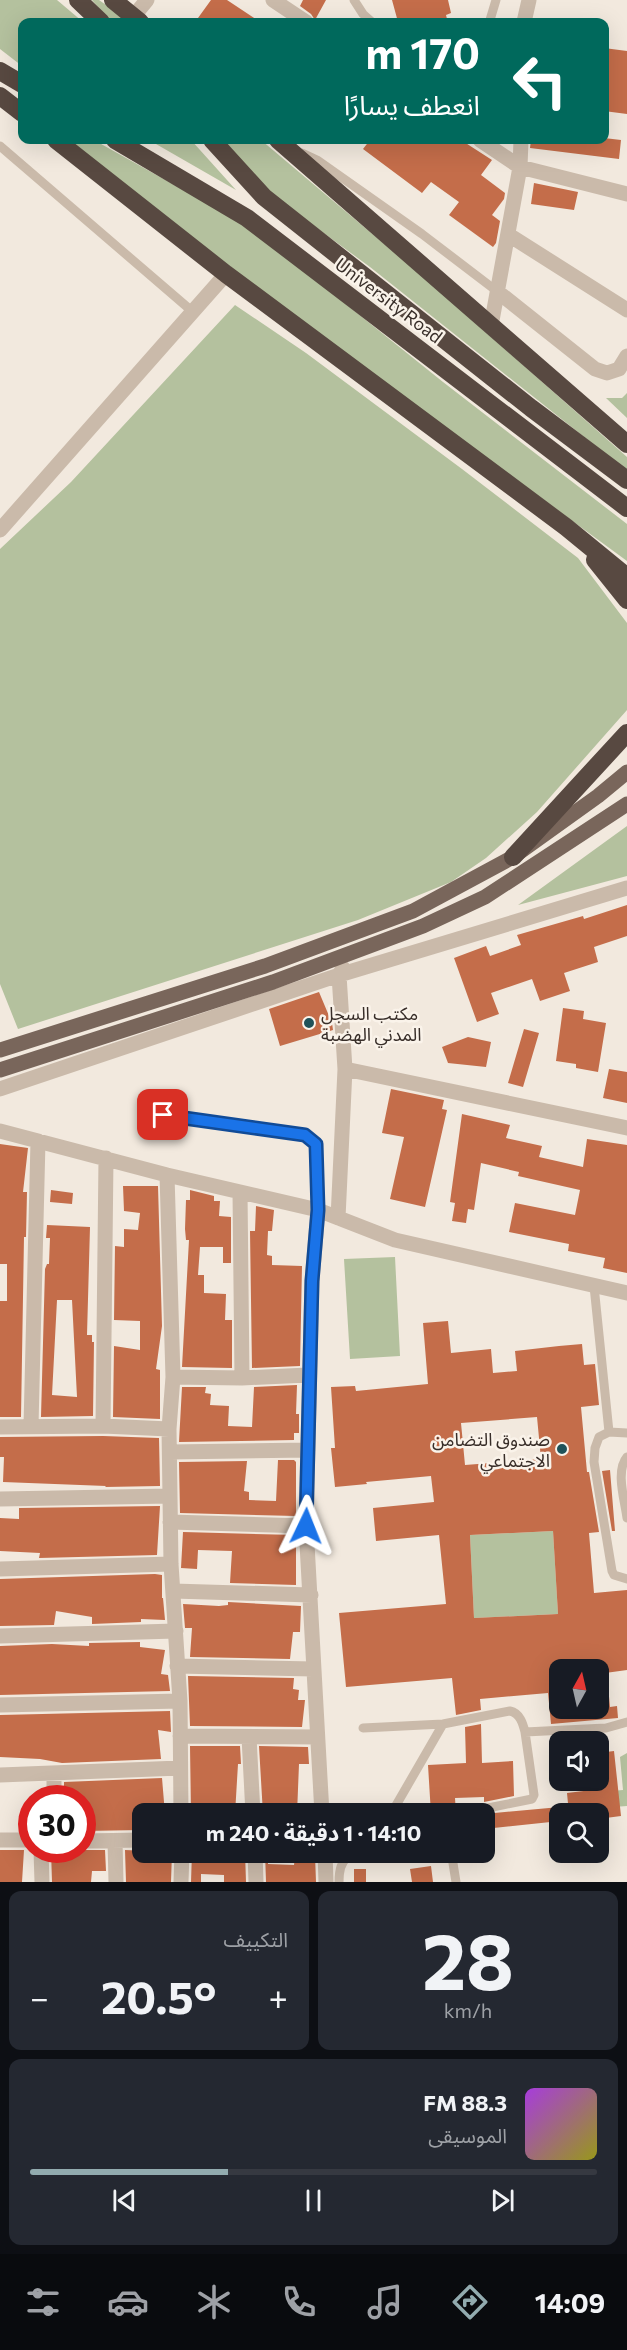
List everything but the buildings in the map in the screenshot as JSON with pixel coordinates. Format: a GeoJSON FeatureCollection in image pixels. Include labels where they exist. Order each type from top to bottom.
{"type":"FeatureCollection","features":[{"type":"Feature","properties":{"kind":"highway"},"geometry":{"type":"LineString","coordinates":[[78,0],[97,18]]}},
{"type":"Feature","properties":{"kind":"highway"},"geometry":{"type":"LineString","coordinates":[[113,0],[134,18]]}},
{"type":"Feature","properties":{"kind":"highway"},"geometry":{"type":"LineString","coordinates":[[0,71],[18,82]]}},
{"type":"Feature","properties":{"kind":"highway"},"geometry":{"type":"LineString","coordinates":[[0,96],[18,110]]}},
{"type":"Feature","properties":{"kind":"highway"},"geometry":{"type":"LineString","coordinates":[[61,144],[226,274],[566,527],[627,577]]}},
{"type":"Feature","properties":{"kind":"highway","name":"University Road"},"geometry":{"type":"LineString","coordinates":[[123,144],[247,218],[627,508]]}},
{"type":"Feature","properties":{"kind":"highway","name":"University Road"},"geometry":{"type":"LineString","coordinates":[[216,144],[264,197],[531,408],[627,480]]}},
{"type":"Feature","properties":{"kind":"highway"},"geometry":{"type":"LineString","coordinates":[[283,144],[627,444]]}},
{"type":"Feature","properties":{"kind":"highway"},"geometry":{"type":"LineString","coordinates":[[566,527],[627,600]]}},
{"type":"Feature","properties":{"kind":"highway"},"geometry":{"type":"LineString","coordinates":[[513,857],[627,733]]}},
{"type":"Feature","properties":{"kind":"main road"},"geometry":{"type":"LineString","coordinates":[[0,1050],[265,966],[412,911],[513,857],[598,796],[627,772]]}},
{"type":"Feature","properties":{"kind":"main road"},"geometry":{"type":"LineString","coordinates":[[0,1070],[273,982],[423,926],[485,897],[627,804]]}},
{"type":"Feature","properties":{"kind":"main road"},"geometry":{"type":"LineString","coordinates":[[265,966],[273,982]]}},
{"type":"Feature","properties":{"kind":"street"},"geometry":{"type":"LineString","coordinates":[[137,18],[147,0]]}},
{"type":"Feature","properties":{"kind":"street"},"geometry":{"type":"LineString","coordinates":[[273,0],[300,18]]}},
{"type":"Feature","properties":{"kind":"street"},"geometry":{"type":"LineString","coordinates":[[525,18],[529,0]]}},
{"type":"Feature","properties":{"kind":"street"},"geometry":{"type":"LineString","coordinates":[[486,144],[520,167],[627,194]]}},
{"type":"Feature","properties":{"kind":"street"},"geometry":{"type":"LineString","coordinates":[[491,326],[509,235],[520,167],[521,144]]}},
{"type":"Feature","properties":{"kind":"street"},"geometry":{"type":"LineString","coordinates":[[509,235],[627,310]]}},
{"type":"Feature","properties":{"kind":"street"},"geometry":{"type":"LineString","coordinates":[[0,530],[226,274]]}},
{"type":"Feature","properties":{"kind":"street"},"geometry":{"type":"LineString","coordinates":[[498,292],[595,369],[607,373],[619,369],[627,356]]}},
{"type":"Feature","properties":{"kind":"street"},"geometry":{"type":"LineString","coordinates":[[0,1089],[339,975],[627,888]]}},
{"type":"Feature","properties":{"kind":"street"},"geometry":{"type":"LineString","coordinates":[[338,1218],[345,1068],[339,975],[352,953]]}},
{"type":"Feature","properties":{"kind":"street"},"geometry":{"type":"LineString","coordinates":[[345,1068],[627,1128]]}},
{"type":"Feature","properties":{"kind":"street"},"geometry":{"type":"LineString","coordinates":[[0,1131],[167,1175],[318,1210],[395,1240],[627,1293]]}},
{"type":"Feature","properties":{"kind":"street"},"geometry":{"type":"LineString","coordinates":[[31,1426],[38,1142]]}},
{"type":"Feature","properties":{"kind":"street"},"geometry":{"type":"LineString","coordinates":[[103,1426],[106,1158]]}},
{"type":"Feature","properties":{"kind":"street"},"geometry":{"type":"LineString","coordinates":[[167,1175],[172,1377],[169,1429],[170,1522],[180,1701],[181,1803]]}},
{"type":"Feature","properties":{"kind":"street"},"geometry":{"type":"LineString","coordinates":[[240,1192],[242,1378]]}},
{"type":"Feature","properties":{"kind":"street"},"geometry":{"type":"LineString","coordinates":[[318,1210],[308,1375],[306,1526],[321,1803]]}},
{"type":"Feature","properties":{"kind":"street"},"geometry":{"type":"LineString","coordinates":[[172,1377],[242,1378],[308,1375]]}},
{"type":"Feature","properties":{"kind":"street"},"geometry":{"type":"LineString","coordinates":[[0,1427],[103,1426],[169,1429]]}},
{"type":"Feature","properties":{"kind":"street"},"geometry":{"type":"LineString","coordinates":[[170,1452],[308,1450]]}},
{"type":"Feature","properties":{"kind":"street"},"geometry":{"type":"LineString","coordinates":[[0,1499],[170,1496]]}},
{"type":"Feature","properties":{"kind":"street"},"geometry":{"type":"LineString","coordinates":[[170,1522],[306,1526]]}},
{"type":"Feature","properties":{"kind":"street"},"geometry":{"type":"LineString","coordinates":[[0,1569],[171,1564]]}},
{"type":"Feature","properties":{"kind":"street"},"geometry":{"type":"LineString","coordinates":[[173,1591],[311,1595]]}},
{"type":"Feature","properties":{"kind":"street"},"geometry":{"type":"LineString","coordinates":[[0,1636],[176,1630]]}},
{"type":"Feature","properties":{"kind":"street"},"geometry":{"type":"LineString","coordinates":[[177,1666],[313,1669]]}},
{"type":"Feature","properties":{"kind":"street"},"geometry":{"type":"LineString","coordinates":[[0,1705],[180,1701]]}},
{"type":"Feature","properties":{"kind":"street"},"geometry":{"type":"LineString","coordinates":[[180,1736],[317,1737]]}},
{"type":"Feature","properties":{"kind":"street"},"geometry":{"type":"LineString","coordinates":[[249,1737],[252,1803]]}},
{"type":"Feature","properties":{"kind":"street"},"geometry":{"type":"LineString","coordinates":[[0,1775],[180,1768]]}},
{"type":"Feature","properties":{"kind":"street"},"geometry":{"type":"LineString","coordinates":[[54,1773],[54,1785]]}},
{"type":"Feature","properties":{"kind":"street"},"geometry":{"type":"LineString","coordinates":[[0,1840],[18,1840]]}},
{"type":"Feature","properties":{"kind":"street"},"geometry":{"type":"LineString","coordinates":[[96,1841],[132,1840]]}},
{"type":"Feature","properties":{"kind":"street"},"geometry":{"type":"LineString","coordinates":[[115,1841],[116,1882]]}},
{"type":"Feature","properties":{"kind":"street"},"geometry":{"type":"LineString","coordinates":[[41,1863],[42,1882]]}},
{"type":"Feature","properties":{"kind":"street"},"geometry":{"type":"LineString","coordinates":[[181,1882],[182,1863]]}},
{"type":"Feature","properties":{"kind":"street"},"geometry":{"type":"LineString","coordinates":[[255,1863],[256,1882]]}},
{"type":"Feature","properties":{"kind":"street"},"geometry":{"type":"LineString","coordinates":[[325,1863],[326,1882]]}},
{"type":"Feature","properties":{"kind":"lane"},"geometry":{"type":"LineString","coordinates":[[354,0],[368,18]]}},
{"type":"Feature","properties":{"kind":"lane"},"geometry":{"type":"LineString","coordinates":[[493,18],[496,0]]}},
{"type":"Feature","properties":{"kind":"lane"},"geometry":{"type":"LineString","coordinates":[[285,144],[326,167],[422,234],[498,292]]}},
{"type":"Feature","properties":{"kind":"lane"},"geometry":{"type":"LineString","coordinates":[[0,146],[192,312]]}},
{"type":"Feature","properties":{"kind":"lane"},"geometry":{"type":"LineString","coordinates":[[163,1115],[305,1135],[310,1138],[316,1144],[318,1210]]}},
{"type":"Feature","properties":{"kind":"lane"},"geometry":{"type":"LineString","coordinates":[[594,1286],[609,1432]]}},
{"type":"Feature","properties":{"kind":"lane"},"geometry":{"type":"LineString","coordinates":[[627,1433],[609,1432],[599,1437],[594,1462],[612,1571],[614,1575],[627,1579]]}},
{"type":"Feature","properties":{"kind":"lane"},"geometry":{"type":"LineString","coordinates":[[627,1457],[621,1476],[627,1518]]}},
{"type":"Feature","properties":{"kind":"lane"},"geometry":{"type":"LineString","coordinates":[[363,1728],[443,1724],[513,1712],[523,1724],[534,1795],[532,1798],[495,1806]]}},
{"type":"Feature","properties":{"kind":"lane"},"geometry":{"type":"LineString","coordinates":[[525,1732],[606,1728],[627,1722]]}},
{"type":"Feature","properties":{"kind":"lane"},"geometry":{"type":"LineString","coordinates":[[397,1803],[443,1724]]}},
{"type":"Feature","properties":{"kind":"lane"},"geometry":{"type":"LineString","coordinates":[[339,1882],[341,1863]]}},
{"type":"Feature","properties":{"kind":"lane"},"geometry":{"type":"LineString","coordinates":[[453,1863],[456,1882]]}},
{"type":"Feature","properties":{"kind":"green space"},"geometry":{"type":"Polygon","coordinates":[[[0,0],[57,0],[78,18],[18,18],[18,63],[0,49],[0,0]]]}},
{"type":"Feature","properties":{"kind":"green space"},"geometry":{"type":"Polygon","coordinates":[[[92,0],[99,0],[124,18],[108,18],[92,0]]]}},
{"type":"Feature","properties":{"kind":"green space"},"geometry":{"type":"Polygon","coordinates":[[[68,144],[101,144],[251,228],[443,382],[627,524],[627,561],[331,344],[68,144]]]}},
{"type":"Feature","properties":{"kind":"green space"},"geometry":{"type":"Polygon","coordinates":[[[156,144],[195,144],[236,190],[156,144]]]}},
{"type":"Feature","properties":{"kind":"green space"},"geometry":{"type":"Polygon","coordinates":[[[225,144],[266,144],[421,275],[627,457],[627,471],[370,267],[276,198],[225,144]]]}},
{"type":"Feature","properties":{"kind":"green space"},"geometry":{"type":"Polygon","coordinates":[[[235,305],[306,353],[578,558],[627,623],[627,710],[537,812],[486,858],[451,882],[358,920],[18,1029],[0,984],[0,549],[71,482],[235,305]]]}},
{"type":"Feature","properties":{"kind":"green space"},"geometry":{"type":"Polygon","coordinates":[[[627,393],[627,418],[606,398],[622,398],[627,393]]]}},
{"type":"Feature","properties":{"kind":"green space"},"geometry":{"type":"Polygon","coordinates":[[[627,826],[627,876],[518,905],[627,826]]]}},
{"type":"Feature","properties":{"kind":"green space"},"geometry":{"type":"Polygon","coordinates":[[[395,1257],[400,1356],[350,1359],[344,1259],[395,1257]]]}},
{"type":"Feature","properties":{"kind":"green space"},"geometry":{"type":"Polygon","coordinates":[[[553,1531],[558,1614],[474,1618],[470,1535],[553,1531]]]}},
{"type":"Feature","properties":{"kind":"green space"},"geometry":{"type":"Polygon","coordinates":[[[627,1753],[627,1806],[609,1807],[609,1803],[588,1803],[587,1793],[623,1790],[620,1757],[627,1753]]]}},
{"type":"Feature","properties":{"kind":"place","name":"مكتب السجل المدني الهضبة"},"geometry":{"type":"Point","coordinates":[309,1023]}},
{"type":"Feature","properties":{"kind":"place","name":"صندوق التضامن الاجتماعي"},"geometry":{"type":"Point","coordinates":[562,1449]}},
{"type":"Feature","properties":{"kind":"route"},"geometry":{"type":"LineString","coordinates":[[163,1115],[305,1135],[316,1144],[318,1210],[308,1375],[306,1526]]}}]}
